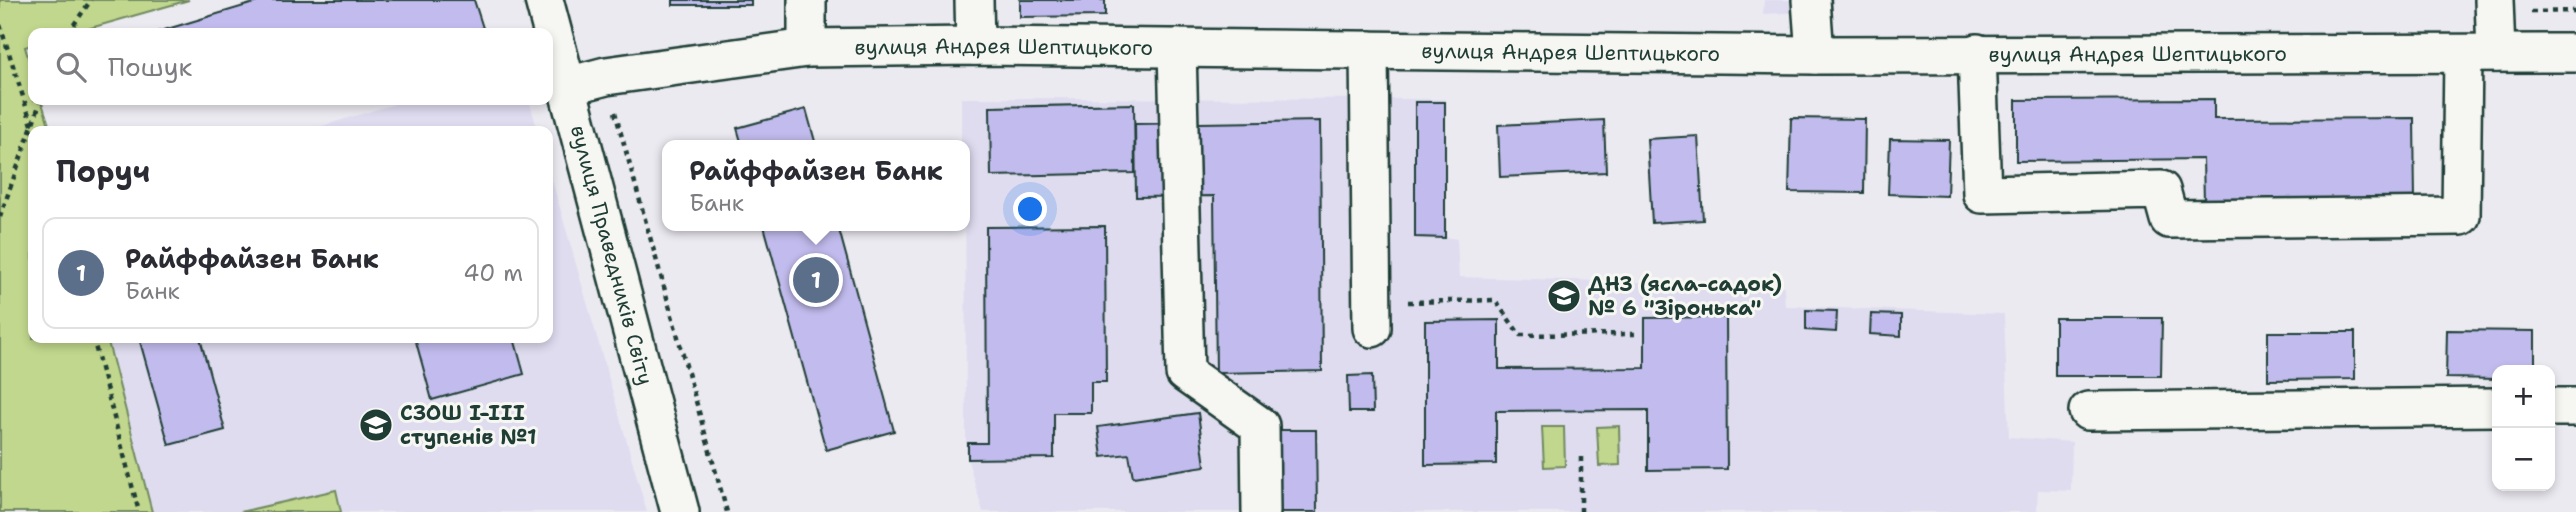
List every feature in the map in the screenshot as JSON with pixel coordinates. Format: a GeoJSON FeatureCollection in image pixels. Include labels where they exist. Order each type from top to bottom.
{"type":"FeatureCollection","features":[{"type":"Feature","properties":{"kind":"street","name":"вулиця Праведників Світу"},"geometry":{"type":"LineString","coordinates":[[544,0],[552,28]]}},
{"type":"Feature","properties":{"kind":"street"},"geometry":{"type":"LineString","coordinates":[[807,0],[807,48]]}},
{"type":"Feature","properties":{"kind":"street"},"geometry":{"type":"LineString","coordinates":[[974,0],[975,46]]}},
{"type":"Feature","properties":{"kind":"street"},"geometry":{"type":"LineString","coordinates":[[1811,0],[1815,55]]}},
{"type":"Feature","properties":{"kind":"street"},"geometry":{"type":"LineString","coordinates":[[1977,53],[1982,194],[2161,190],[2169,219],[2461,216],[2479,53],[2494,7]]}},
{"type":"Feature","properties":{"kind":"street","name":"вулиця Праведників Світу"},"geometry":{"type":"LineString","coordinates":[[553,32],[680,512]]}},
{"type":"Feature","properties":{"kind":"street","name":"вулиця Андрея Шептицького"},"geometry":{"type":"LineString","coordinates":[[568,86],[606,76],[807,48],[975,46],[1815,55],[2576,53]]}},
{"type":"Feature","properties":{"kind":"street"},"geometry":{"type":"LineString","coordinates":[[1177,48],[1185,373],[1260,426],[1261,512]]}},
{"type":"Feature","properties":{"kind":"street"},"geometry":{"type":"LineString","coordinates":[[1369,50],[1372,316]]}},
{"type":"Feature","properties":{"kind":"street"},"geometry":{"type":"LineString","coordinates":[[2088,411],[2492,407]]}},
{"type":"Feature","properties":{"kind":"street"},"geometry":{"type":"LineString","coordinates":[[2555,407],[2576,407]]}},
{"type":"Feature","properties":{"kind":"path"},"geometry":{"type":"LineString","coordinates":[[71,28],[90,0]]}},
{"type":"Feature","properties":{"kind":"path"},"geometry":{"type":"LineString","coordinates":[[2494,7],[2576,10]]}},
{"type":"Feature","properties":{"kind":"path"},"geometry":{"type":"LineString","coordinates":[[0,25],[32,125]]}},
{"type":"Feature","properties":{"kind":"path"},"geometry":{"type":"LineString","coordinates":[[606,76],[727,512]]}},
{"type":"Feature","properties":{"kind":"path"},"geometry":{"type":"LineString","coordinates":[[32,125],[39,105]]}},
{"type":"Feature","properties":{"kind":"path"},"geometry":{"type":"LineString","coordinates":[[0,218],[28,137]]}},
{"type":"Feature","properties":{"kind":"path"},"geometry":{"type":"LineString","coordinates":[[1372,316],[1495,300],[1520,335],[1635,334]]}},
{"type":"Feature","properties":{"kind":"path"},"geometry":{"type":"LineString","coordinates":[[94,343],[139,512]]}},
{"type":"Feature","properties":{"kind":"path"},"geometry":{"type":"LineString","coordinates":[[1581,457],[1581,512]]}},
{"type":"Feature","properties":{"kind":"shaded area"},"geometry":{"type":"Polygon","coordinates":[[[1764,0],[1834,0],[1832,11],[1763,14],[1764,0]]]}},
{"type":"Feature","properties":{"kind":"shaded area"},"geometry":{"type":"Polygon","coordinates":[[[961,98],[1445,99],[1445,237],[1457,239],[1459,277],[1784,286],[1785,306],[2004,314],[2009,437],[2072,442],[2071,491],[2038,490],[2037,512],[983,512],[966,454],[965,231],[970,231],[970,140],[961,140],[961,98]]]}},
{"type":"Feature","properties":{"kind":"shaded area"},"geometry":{"type":"Polygon","coordinates":[[[391,105],[530,105],[537,126],[322,126],[391,105]]]}},
{"type":"Feature","properties":{"kind":"shaded area","name":"СЗОШ І-ІІІ ступенів №1"},"geometry":{"type":"Polygon","coordinates":[[[553,183],[647,512],[152,512],[108,343],[553,343],[553,183]]]}},
{"type":"Feature","properties":{"kind":"green space"},"geometry":{"type":"Polygon","coordinates":[[[0,0],[189,0],[91,28],[28,28],[28,46],[25,47],[28,57],[28,105],[43,105],[49,126],[28,126],[28,343],[108,343],[152,512],[0,512],[0,0]]]}},
{"type":"Feature","properties":{"kind":"green space"},"geometry":{"type":"Polygon","coordinates":[[[1619,426],[1620,465],[1599,466],[1597,427],[1619,426]]]}},
{"type":"Feature","properties":{"kind":"green space"},"geometry":{"type":"Polygon","coordinates":[[[1542,427],[1564,427],[1565,466],[1544,467],[1542,427]]]}},
{"type":"Feature","properties":{"kind":"green space"},"geometry":{"type":"Polygon","coordinates":[[[336,490],[341,512],[240,512],[336,490]]]}},
{"type":"Feature","properties":{"kind":"building"},"geometry":{"type":"Polygon","coordinates":[[[264,0],[474,0],[483,28],[171,28],[264,0]]]}},
{"type":"Feature","properties":{"kind":"building"},"geometry":{"type":"Polygon","coordinates":[[[673,0],[751,0],[751,5],[673,5],[673,0]]]}},
{"type":"Feature","properties":{"kind":"building"},"geometry":{"type":"Polygon","coordinates":[[[1020,0],[1105,0],[1105,16],[1020,17],[1020,0]]]}},
{"type":"Feature","properties":{"kind":"building"},"geometry":{"type":"Polygon","coordinates":[[[2214,99],[2214,119],[2414,118],[2415,201],[2204,202],[2203,159],[2016,161],[2016,100],[2214,99]]]}},
{"type":"Feature","properties":{"kind":"building"},"geometry":{"type":"Polygon","coordinates":[[[1415,102],[1445,102],[1445,238],[1415,237],[1415,102]]]}},
{"type":"Feature","properties":{"kind":"building"},"geometry":{"type":"Polygon","coordinates":[[[1134,104],[1135,173],[991,176],[990,107],[1134,104]]]}},
{"type":"Feature","properties":{"kind":"building"},"geometry":{"type":"Polygon","coordinates":[[[806,109],[815,140],[741,140],[737,128],[806,109]]]}},
{"type":"Feature","properties":{"kind":"building"},"geometry":{"type":"Polygon","coordinates":[[[1791,118],[1865,119],[1864,193],[1789,192],[1791,118]]]}},
{"type":"Feature","properties":{"kind":"building"},"geometry":{"type":"Polygon","coordinates":[[[1604,120],[1606,172],[1500,177],[1498,125],[1604,120]]]}},
{"type":"Feature","properties":{"kind":"building"},"geometry":{"type":"Polygon","coordinates":[[[1320,121],[1322,371],[1216,373],[1214,196],[1136,197],[1135,124],[1320,121]]]}},
{"type":"Feature","properties":{"kind":"building"},"geometry":{"type":"Polygon","coordinates":[[[1698,136],[1703,220],[1652,223],[1647,139],[1698,136]]]}},
{"type":"Feature","properties":{"kind":"building"},"geometry":{"type":"Polygon","coordinates":[[[1890,139],[1949,140],[1947,196],[1888,194],[1890,139]]]}},
{"type":"Feature","properties":{"kind":"building"},"geometry":{"type":"Polygon","coordinates":[[[1105,226],[1106,382],[1091,382],[1091,413],[1054,413],[1054,458],[968,459],[968,443],[987,443],[986,227],[1105,226]]]}},
{"type":"Feature","properties":{"kind":"building"},"geometry":{"type":"Polygon","coordinates":[[[765,231],[839,231],[894,431],[826,450],[765,231]]]}},
{"type":"Feature","properties":{"kind":"building"},"geometry":{"type":"Polygon","coordinates":[[[1806,310],[1837,311],[1836,332],[1806,330],[1806,310]]]}},
{"type":"Feature","properties":{"kind":"building"},"geometry":{"type":"Polygon","coordinates":[[[1871,314],[1901,315],[1901,336],[1870,334],[1871,314]]]}},
{"type":"Feature","properties":{"kind":"building"},"geometry":{"type":"Polygon","coordinates":[[[1726,317],[1727,469],[1648,470],[1648,410],[1496,411],[1496,464],[1425,465],[1425,321],[1499,320],[1499,369],[1645,368],[1645,318],[1726,317]]]}},
{"type":"Feature","properties":{"kind":"building"},"geometry":{"type":"Polygon","coordinates":[[[2055,318],[2162,318],[2161,376],[2055,376],[2055,318]]]}},
{"type":"Feature","properties":{"kind":"building"},"geometry":{"type":"Polygon","coordinates":[[[2447,330],[2535,331],[2535,365],[2492,365],[2492,379],[2446,378],[2447,330]]]}},
{"type":"Feature","properties":{"kind":"building"},"geometry":{"type":"Polygon","coordinates":[[[2268,332],[2355,332],[2355,379],[2268,380],[2268,332]]]}},
{"type":"Feature","properties":{"kind":"building"},"geometry":{"type":"Polygon","coordinates":[[[140,343],[201,343],[225,430],[169,445],[140,343]]]}},
{"type":"Feature","properties":{"kind":"building"},"geometry":{"type":"Polygon","coordinates":[[[416,343],[515,343],[524,374],[432,400],[416,343]]]}},
{"type":"Feature","properties":{"kind":"building"},"geometry":{"type":"Polygon","coordinates":[[[1372,375],[1373,412],[1349,412],[1348,376],[1372,375]]]}},
{"type":"Feature","properties":{"kind":"building"},"geometry":{"type":"Polygon","coordinates":[[[1198,413],[1205,466],[1133,477],[1129,454],[1102,457],[1098,427],[1198,413]]]}},
{"type":"Feature","properties":{"kind":"building"},"geometry":{"type":"Polygon","coordinates":[[[1278,430],[1316,430],[1317,512],[1279,512],[1278,430]]]}},
{"type":"Feature","properties":{"kind":"place","name":"Райффайзен Банк"},"geometry":{"type":"Point","coordinates":[816,280]}},
{"type":"Feature","properties":{"kind":"place","name":"ДНЗ (ясла-садок) № 6 \"Зіронька\""},"geometry":{"type":"Point","coordinates":[1564,296]}},
{"type":"Feature","properties":{"kind":"place","name":"СЗОШ І-ІІІ ступенів №1"},"geometry":{"type":"Point","coordinates":[376,425]}}]}
